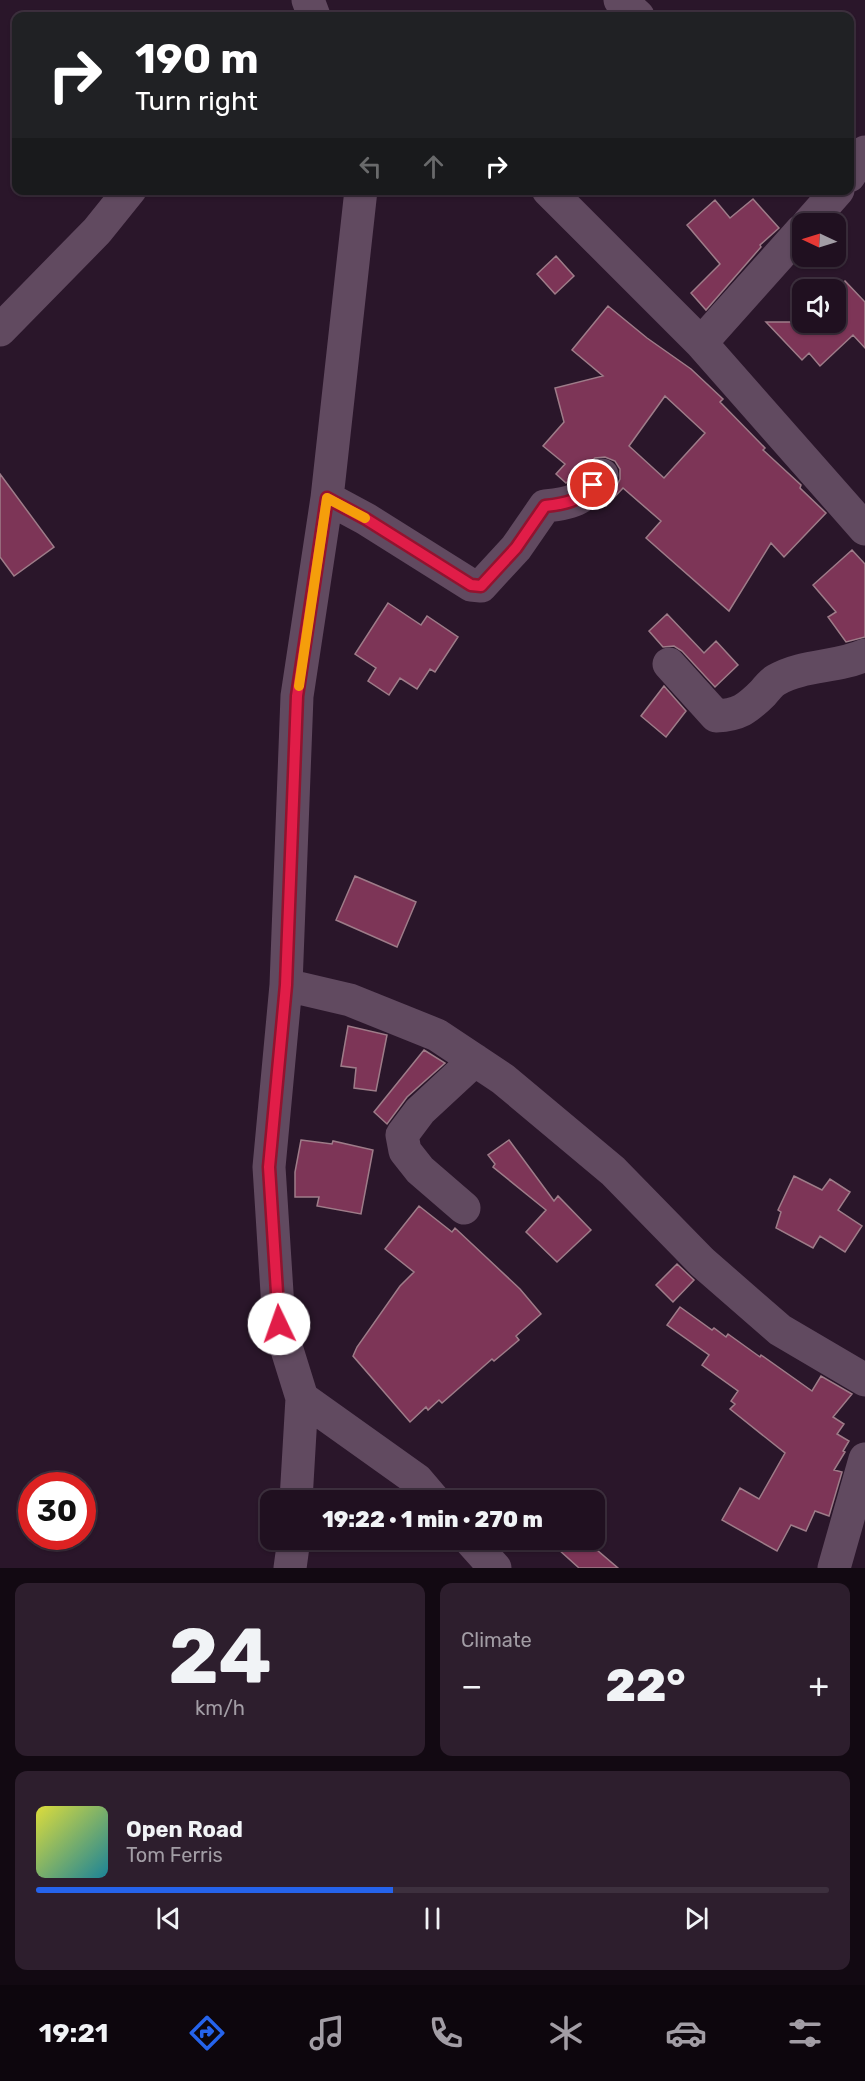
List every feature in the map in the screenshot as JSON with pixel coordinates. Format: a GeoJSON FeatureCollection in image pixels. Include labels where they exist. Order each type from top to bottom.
{"type":"FeatureCollection","features":[{"type":"Feature","properties":{"kind":"street"},"geometry":{"type":"LineString","coordinates":[[620,0],[634,12]]}},
{"type":"Feature","properties":{"kind":"street"},"geometry":{"type":"LineString","coordinates":[[854,168],[865,152]]}},
{"type":"Feature","properties":{"kind":"street"},"geometry":{"type":"LineString","coordinates":[[0,330],[97,231],[126,195]]}},
{"type":"Feature","properties":{"kind":"street"},"geometry":{"type":"LineString","coordinates":[[297,1490],[302,1398],[279,1324],[269,1167],[286,985],[297,696],[327,498],[360,195]]}},
{"type":"Feature","properties":{"kind":"street"},"geometry":{"type":"LineString","coordinates":[[553,195],[701,343],[865,529]]}},
{"type":"Feature","properties":{"kind":"street"},"geometry":{"type":"LineString","coordinates":[[818,213],[834,195]]}},
{"type":"Feature","properties":{"kind":"street"},"geometry":{"type":"LineString","coordinates":[[701,343],[792,241]]}},
{"type":"Feature","properties":{"kind":"street"},"geometry":{"type":"LineString","coordinates":[[327,498],[366,519],[471,585],[481,586],[516,548],[545,506],[568,504],[585,496],[602,475]]}},
{"type":"Feature","properties":{"kind":"street"},"geometry":{"type":"LineString","coordinates":[[669,664],[716,716],[734,715],[753,703],[775,680],[808,667],[857,659],[865,655]]}},
{"type":"Feature","properties":{"kind":"street"},"geometry":{"type":"LineString","coordinates":[[286,985],[350,1000],[437,1035],[503,1079],[613,1171],[702,1262],[780,1330],[865,1380]]}},
{"type":"Feature","properties":{"kind":"street"},"geometry":{"type":"LineString","coordinates":[[464,1208],[420,1170],[405,1151],[402,1135],[420,1111],[475,1060]]}},
{"type":"Feature","properties":{"kind":"street"},"geometry":{"type":"LineString","coordinates":[[302,1398],[417,1480],[426,1490]]}},
{"type":"Feature","properties":{"kind":"street"},"geometry":{"type":"LineString","coordinates":[[834,1568],[865,1459]]}},
{"type":"Feature","properties":{"kind":"street"},"geometry":{"type":"LineString","coordinates":[[290,1568],[292,1550]]}},
{"type":"Feature","properties":{"kind":"street"},"geometry":{"type":"LineString","coordinates":[[479,1550],[495,1568]]}},
{"type":"Feature","properties":{"kind":"building"},"geometry":{"type":"Polygon","coordinates":[[[753,199],[779,228],[760,245],[761,247],[706,310],[691,293],[720,264],[687,225],[715,200],[730,218],[753,199]]]}},
{"type":"Feature","properties":{"kind":"building"},"geometry":{"type":"Polygon","coordinates":[[[556,256],[574,276],[555,294],[537,274],[556,256]]]}},
{"type":"Feature","properties":{"kind":"building"},"geometry":{"type":"Polygon","coordinates":[[[846,282],[865,302],[865,348],[853,335],[820,366],[809,353],[802,360],[766,322],[792,322],[792,333],[846,333],[846,282]]]}},
{"type":"Feature","properties":{"kind":"building"},"geometry":{"type":"Polygon","coordinates":[[[608,306],[647,338],[691,369],[723,399],[720,402],[765,448],[763,450],[801,485],[800,488],[826,513],[784,557],[771,543],[729,611],[646,538],[661,521],[623,488],[606,506],[602,503],[620,479],[620,469],[615,461],[605,457],[595,458],[566,483],[556,474],[565,464],[543,446],[564,422],[555,388],[603,376],[572,350],[608,306]],[[665,396],[629,446],[664,478],[705,433],[665,396]]]}},
{"type":"Feature","properties":{"kind":"building"},"geometry":{"type":"Polygon","coordinates":[[[0,474],[54,547],[14,576],[0,557],[0,474]]]}},
{"type":"Feature","properties":{"kind":"building"},"geometry":{"type":"Polygon","coordinates":[[[852,550],[865,564],[865,637],[846,642],[828,617],[836,612],[813,585],[852,550]]]}},
{"type":"Feature","properties":{"kind":"building"},"geometry":{"type":"Polygon","coordinates":[[[388,603],[421,625],[427,616],[458,637],[435,672],[430,669],[417,689],[400,678],[389,695],[368,681],[376,668],[355,654],[388,603]]]}},
{"type":"Feature","properties":{"kind":"building"},"geometry":{"type":"Polygon","coordinates":[[[667,614],[704,653],[716,641],[738,665],[715,687],[682,651],[674,646],[663,647],[649,631],[667,614]]]}},
{"type":"Feature","properties":{"kind":"building"},"geometry":{"type":"Polygon","coordinates":[[[664,686],[686,711],[666,737],[641,716],[664,686]]]}},
{"type":"Feature","properties":{"kind":"building"},"geometry":{"type":"Polygon","coordinates":[[[355,876],[416,902],[397,947],[336,920],[355,876]]]}},
{"type":"Feature","properties":{"kind":"building"},"geometry":{"type":"Polygon","coordinates":[[[348,1026],[387,1035],[376,1091],[354,1088],[356,1068],[341,1066],[348,1026]]]}},
{"type":"Feature","properties":{"kind":"building"},"geometry":{"type":"Polygon","coordinates":[[[424,1050],[445,1063],[407,1097],[387,1124],[374,1112],[424,1050]]]}},
{"type":"Feature","properties":{"kind":"building"},"geometry":{"type":"Polygon","coordinates":[[[301,1140],[332,1144],[333,1141],[373,1150],[361,1214],[317,1206],[319,1197],[295,1197],[295,1172],[301,1140]]]}},
{"type":"Feature","properties":{"kind":"building"},"geometry":{"type":"Polygon","coordinates":[[[509,1140],[554,1201],[558,1196],[591,1230],[557,1262],[526,1232],[546,1210],[493,1167],[495,1164],[488,1155],[509,1140]]]}},
{"type":"Feature","properties":{"kind":"building"},"geometry":{"type":"Polygon","coordinates":[[[794,1176],[822,1190],[830,1179],[850,1192],[838,1210],[862,1226],[845,1252],[820,1236],[813,1248],[776,1228],[781,1212],[778,1210],[794,1176]]]}},
{"type":"Feature","properties":{"kind":"building"},"geometry":{"type":"Polygon","coordinates":[[[419,1206],[452,1232],[455,1228],[520,1289],[541,1314],[516,1336],[519,1340],[494,1361],[492,1359],[442,1403],[439,1400],[428,1410],[426,1407],[410,1422],[353,1356],[400,1286],[414,1272],[385,1249],[419,1206]]]}},
{"type":"Feature","properties":{"kind":"building"},"geometry":{"type":"Polygon","coordinates":[[[677,1264],[694,1280],[673,1302],[656,1285],[677,1264]]]}},
{"type":"Feature","properties":{"kind":"building"},"geometry":{"type":"Polygon","coordinates":[[[680,1307],[712,1330],[714,1328],[726,1337],[728,1334],[760,1357],[761,1355],[812,1391],[821,1376],[852,1394],[833,1417],[844,1424],[837,1434],[849,1441],[834,1470],[842,1472],[829,1516],[815,1511],[806,1531],[791,1525],[777,1551],[722,1520],[740,1488],[759,1499],[785,1453],[730,1409],[735,1404],[731,1401],[738,1391],[702,1365],[709,1355],[667,1325],[680,1307]]]}},
{"type":"Feature","properties":{"kind":"building"},"geometry":{"type":"Polygon","coordinates":[[[559,1550],[597,1550],[618,1568],[579,1568],[559,1550]]]}},
{"type":"Feature","properties":{"kind":"slow traffic"},"geometry":{"type":"LineString","coordinates":[[299,686],[327,498],[365,518]]}},
{"type":"Feature","properties":{"kind":"route"},"geometry":{"type":"LineString","coordinates":[[279,1324],[269,1167],[286,985],[297,696],[327,498],[366,519],[471,585],[481,586],[516,548],[545,506],[568,504],[585,496],[593,485]]}}]}
